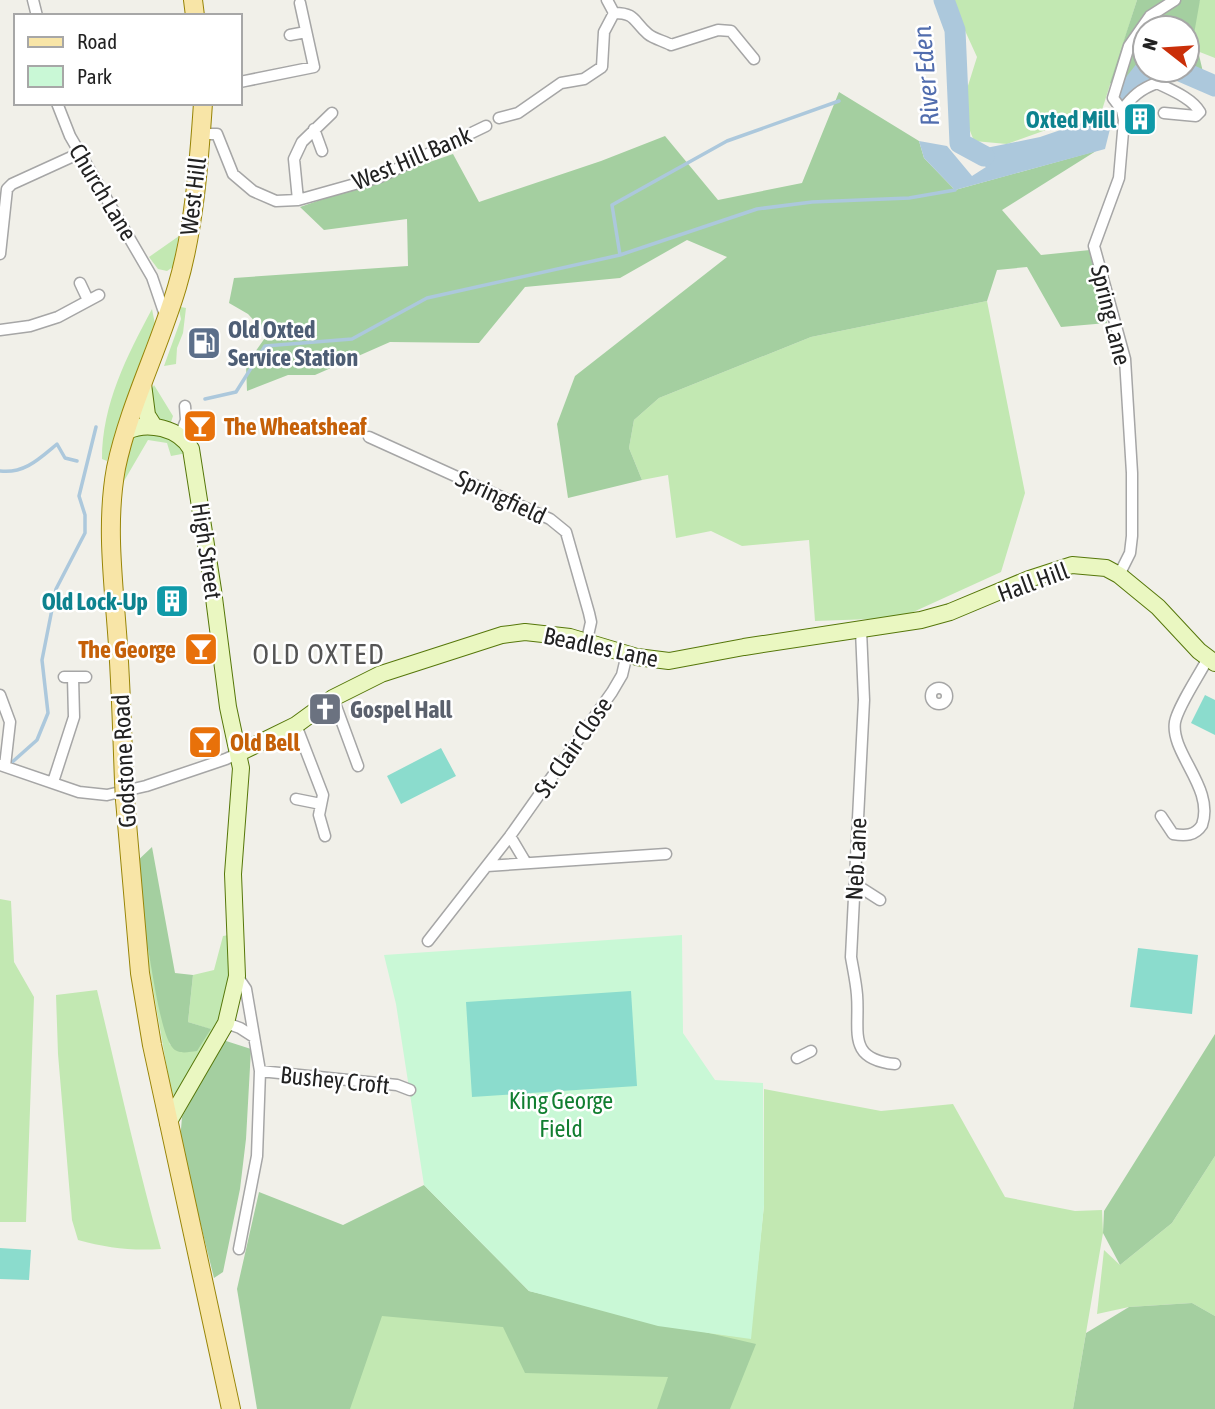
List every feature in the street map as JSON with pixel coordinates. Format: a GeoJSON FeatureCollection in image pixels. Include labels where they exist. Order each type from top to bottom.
{"type":"FeatureCollection","features":[{"type":"Feature","properties":{"kind":"main road","name":"West Hill"},"geometry":{"type":"LineString","coordinates":[[167,321],[186,256],[201,134],[202,105]]}},
{"type":"Feature","properties":{"kind":"main road","name":"Godstone Road"},"geometry":{"type":"LineString","coordinates":[[167,321],[143,384],[117,466],[111,518],[125,800],[140,973],[168,1124],[231,1409]]}},
{"type":"Feature","properties":{"kind":"street"},"geometry":{"type":"LineString","coordinates":[[607,0],[614,13]]}},
{"type":"Feature","properties":{"kind":"street","name":"Spring Lane"},"geometry":{"type":"LineString","coordinates":[[1119,575],[1130,552],[1132,536],[1132,473],[1125,359],[1094,246],[1119,178],[1124,120],[1122,110],[1113,98],[1129,46],[1150,16],[1175,0]]}},
{"type":"Feature","properties":{"kind":"street"},"geometry":{"type":"LineString","coordinates":[[242,82],[314,67],[300,3]]}},
{"type":"Feature","properties":{"kind":"street"},"geometry":{"type":"LineString","coordinates":[[614,13],[627,13],[638,21],[649,35],[671,45],[718,30],[732,31],[754,59]]}},
{"type":"Feature","properties":{"kind":"street"},"geometry":{"type":"LineString","coordinates":[[499,118],[518,113],[561,83],[584,79],[602,67],[604,32],[614,13]]}},
{"type":"Feature","properties":{"kind":"street"},"geometry":{"type":"LineString","coordinates":[[290,35],[306,32]]}},
{"type":"Feature","properties":{"kind":"street"},"geometry":{"type":"LineString","coordinates":[[1122,110],[1133,96],[1145,87],[1157,83],[1178,93],[1200,111],[1196,116],[1164,113]]}},
{"type":"Feature","properties":{"kind":"street","name":"Church Lane"},"geometry":{"type":"LineString","coordinates":[[58,105],[70,136],[153,280],[167,321]]}},
{"type":"Feature","properties":{"kind":"street"},"geometry":{"type":"LineString","coordinates":[[298,200],[294,159],[302,142],[332,113]]}},
{"type":"Feature","properties":{"kind":"street","name":"West Hill Bank"},"geometry":{"type":"LineString","coordinates":[[201,134],[217,135],[233,174],[253,191],[276,201],[298,200],[380,177],[485,127]]}},
{"type":"Feature","properties":{"kind":"street"},"geometry":{"type":"LineString","coordinates":[[314,129],[322,151]]}},
{"type":"Feature","properties":{"kind":"street"},"geometry":{"type":"LineString","coordinates":[[0,254],[7,190],[12,184],[80,153]]}},
{"type":"Feature","properties":{"kind":"street"},"geometry":{"type":"LineString","coordinates":[[153,280],[177,288]]}},
{"type":"Feature","properties":{"kind":"street"},"geometry":{"type":"LineString","coordinates":[[0,328],[30,326],[58,317],[93,298],[80,284]]}},
{"type":"Feature","properties":{"kind":"street"},"geometry":{"type":"LineString","coordinates":[[143,384],[147,415],[154,426]]}},
{"type":"Feature","properties":{"kind":"street"},"geometry":{"type":"LineString","coordinates":[[127,431],[135,427],[154,426],[180,436],[186,420],[185,406]]}},
{"type":"Feature","properties":{"kind":"street","name":"High Street"},"geometry":{"type":"LineString","coordinates":[[180,436],[191,449],[232,733],[239,752]]}},
{"type":"Feature","properties":{"kind":"street","name":"Springfield"},"geometry":{"type":"LineString","coordinates":[[369,438],[550,519],[562,527],[569,539],[591,622],[587,640]]}},
{"type":"Feature","properties":{"kind":"street","name":"Hall Hill"},"geometry":{"type":"LineString","coordinates":[[861,630],[950,612],[1029,579],[1072,565],[1089,565],[1106,568],[1119,575],[1151,601],[1190,643],[1211,661]]}},
{"type":"Feature","properties":{"kind":"street","name":"Beadles Lane"},"geometry":{"type":"LineString","coordinates":[[239,752],[296,725],[332,698],[381,674],[502,635],[542,633],[587,640],[627,654],[669,661],[861,630]]}},
{"type":"Feature","properties":{"kind":"street","name":"Neb Lane"},"geometry":{"type":"LineString","coordinates":[[861,630],[864,700],[851,957],[857,994],[859,1047],[877,1063],[895,1064]]}},
{"type":"Feature","properties":{"kind":"street","name":"St. Clair Close"},"geometry":{"type":"LineString","coordinates":[[428,941],[510,836],[612,692],[622,675],[627,654]]}},
{"type":"Feature","properties":{"kind":"street"},"geometry":{"type":"LineString","coordinates":[[1161,816],[1173,834],[1185,836],[1197,832],[1204,821],[1204,791],[1177,737],[1175,722],[1211,661]]}},
{"type":"Feature","properties":{"kind":"street"},"geometry":{"type":"LineString","coordinates":[[53,782],[74,717],[68,677],[86,677]]}},
{"type":"Feature","properties":{"kind":"street"},"geometry":{"type":"LineString","coordinates":[[0,695],[10,722],[7,767],[88,794],[117,794],[226,759],[239,752],[241,768],[233,873],[237,976],[226,1023],[168,1124]]}},
{"type":"Feature","properties":{"kind":"street"},"geometry":{"type":"LineString","coordinates":[[332,698],[358,766]]}},
{"type":"Feature","properties":{"kind":"street"},"geometry":{"type":"LineString","coordinates":[[296,725],[323,795],[319,815],[325,836]]}},
{"type":"Feature","properties":{"kind":"street"},"geometry":{"type":"LineString","coordinates":[[296,799],[321,804]]}},
{"type":"Feature","properties":{"kind":"street"},"geometry":{"type":"LineString","coordinates":[[510,836],[526,863]]}},
{"type":"Feature","properties":{"kind":"street"},"geometry":{"type":"LineString","coordinates":[[487,866],[666,854]]}},
{"type":"Feature","properties":{"kind":"street"},"geometry":{"type":"LineString","coordinates":[[855,884],[880,900]]}},
{"type":"Feature","properties":{"kind":"street"},"geometry":{"type":"LineString","coordinates":[[237,976],[246,989],[260,1071],[257,1156],[239,1249]]}},
{"type":"Feature","properties":{"kind":"street"},"geometry":{"type":"LineString","coordinates":[[226,1023],[254,1037]]}},
{"type":"Feature","properties":{"kind":"street"},"geometry":{"type":"LineString","coordinates":[[797,1058],[811,1051]]}},
{"type":"Feature","properties":{"kind":"street","name":"Bushey Croft"},"geometry":{"type":"LineString","coordinates":[[260,1071],[397,1086],[410,1090]]}},
{"type":"Feature","properties":{"kind":"green space"},"geometry":{"type":"Polygon","coordinates":[[[951,0],[1137,0],[1102,110],[1007,144],[974,141],[961,108],[977,57],[951,0]]]}},
{"type":"Feature","properties":{"kind":"green space"},"geometry":{"type":"Polygon","coordinates":[[[1137,0],[1200,0],[1198,14],[1132,14],[1137,0]]]}},
{"type":"Feature","properties":{"kind":"green space"},"geometry":{"type":"Polygon","coordinates":[[[1200,0],[1215,0],[1215,58],[1201,52],[1201,14],[1194,14],[1200,0]]]}},
{"type":"Feature","properties":{"kind":"green space"},"geometry":{"type":"Polygon","coordinates":[[[1131,18],[1131,84],[1135,84],[1126,93],[1110,83],[1131,18]]]}},
{"type":"Feature","properties":{"kind":"green space"},"geometry":{"type":"Polygon","coordinates":[[[839,92],[919,141],[924,158],[955,190],[1096,151],[1002,210],[1041,255],[1090,250],[1107,323],[1061,327],[1027,267],[997,270],[987,301],[811,337],[659,398],[634,420],[629,448],[642,480],[568,498],[557,424],[575,376],[727,257],[687,240],[620,278],[525,287],[479,343],[390,342],[315,375],[288,375],[247,391],[246,365],[267,335],[248,314],[229,303],[234,278],[408,266],[407,219],[324,230],[300,207],[453,154],[479,202],[601,161],[665,136],[718,200],[802,183],[839,92]]]}},
{"type":"Feature","properties":{"kind":"green space"},"geometry":{"type":"Polygon","coordinates":[[[179,236],[173,267],[167,271],[158,269],[149,257],[179,236]]]}},
{"type":"Feature","properties":{"kind":"green space"},"geometry":{"type":"Polygon","coordinates":[[[987,301],[1025,493],[1001,572],[900,618],[815,621],[809,540],[742,546],[711,531],[676,538],[668,475],[642,480],[629,448],[634,420],[659,398],[811,337],[987,301]]]}},
{"type":"Feature","properties":{"kind":"green space"},"geometry":{"type":"Polygon","coordinates":[[[181,307],[186,308],[176,364],[164,366],[181,319],[181,307]]]}},
{"type":"Feature","properties":{"kind":"green space"},"geometry":{"type":"Polygon","coordinates":[[[152,309],[156,329],[120,418],[107,461],[102,459],[103,439],[111,400],[125,363],[152,309]]]}},
{"type":"Feature","properties":{"kind":"green space"},"geometry":{"type":"Polygon","coordinates":[[[154,385],[173,416],[170,425],[153,416],[149,394],[154,385]]]}},
{"type":"Feature","properties":{"kind":"green space"},"geometry":{"type":"Polygon","coordinates":[[[141,432],[173,440],[187,453],[171,456],[167,443],[148,440],[124,481],[121,480],[133,437],[141,432]]]}},
{"type":"Feature","properties":{"kind":"green space"},"geometry":{"type":"Polygon","coordinates":[[[152,847],[175,973],[193,975],[188,1022],[211,1029],[197,1051],[174,1050],[168,1040],[146,949],[134,864],[152,847]]]}},
{"type":"Feature","properties":{"kind":"green space"},"geometry":{"type":"Polygon","coordinates":[[[0,899],[11,901],[14,962],[34,997],[26,1222],[0,1222],[0,899]]]}},
{"type":"Feature","properties":{"kind":"green space"},"geometry":{"type":"Polygon","coordinates":[[[229,935],[230,966],[226,998],[198,1059],[172,1097],[146,949],[170,1045],[210,1029],[188,1022],[193,975],[214,970],[223,936],[229,935]]]}},
{"type":"Feature","properties":{"kind":"green space","name":"King George Field"},"geometry":{"type":"Polygon","coordinates":[[[682,935],[683,1033],[715,1080],[763,1083],[764,1205],[751,1339],[658,1326],[529,1291],[424,1185],[396,1004],[384,955],[682,935]]]}},
{"type":"Feature","properties":{"kind":"green space"},"geometry":{"type":"Polygon","coordinates":[[[97,990],[161,1249],[120,1248],[78,1240],[72,1220],[58,1054],[56,995],[97,990]]]}},
{"type":"Feature","properties":{"kind":"green space"},"geometry":{"type":"Polygon","coordinates":[[[1215,1034],[1215,1156],[1172,1223],[1120,1265],[1103,1233],[1104,1211],[1215,1034]]]}},
{"type":"Feature","properties":{"kind":"green space"},"geometry":{"type":"Polygon","coordinates":[[[223,1040],[251,1049],[240,1189],[223,1272],[214,1278],[180,1141],[182,1117],[223,1040]]]}},
{"type":"Feature","properties":{"kind":"green space"},"geometry":{"type":"Polygon","coordinates":[[[764,1089],[881,1111],[953,1104],[1005,1197],[1075,1211],[1102,1210],[1103,1233],[1073,1409],[346,1409],[376,1305],[658,1326],[750,1338],[764,1205],[764,1089]]]}},
{"type":"Feature","properties":{"kind":"green space"},"geometry":{"type":"Polygon","coordinates":[[[1215,1156],[1215,1316],[1192,1303],[1129,1307],[1097,1314],[1104,1250],[1120,1265],[1172,1223],[1215,1156]]]}},
{"type":"Feature","properties":{"kind":"green space"},"geometry":{"type":"Polygon","coordinates":[[[424,1185],[529,1291],[756,1344],[730,1409],[657,1409],[668,1377],[525,1373],[503,1327],[382,1316],[350,1409],[257,1409],[237,1289],[259,1192],[343,1225],[424,1185]]]}},
{"type":"Feature","properties":{"kind":"green space"},"geometry":{"type":"Polygon","coordinates":[[[1192,1303],[1215,1316],[1215,1409],[1073,1409],[1086,1333],[1129,1307],[1192,1303]]]}},
{"type":"Feature","properties":{"kind":"shaded area"},"geometry":{"type":"Polygon","coordinates":[[[1106,111],[1110,129],[1105,149],[955,190],[924,158],[919,141],[947,146],[972,176],[986,167],[966,155],[960,143],[976,150],[1040,137],[1084,122],[1106,111]]]}},
{"type":"Feature","properties":{"kind":"shaded area"},"geometry":{"type":"Polygon","coordinates":[[[1205,695],[1215,700],[1215,735],[1191,723],[1205,695]]]}},
{"type":"Feature","properties":{"kind":"shaded area"},"geometry":{"type":"Polygon","coordinates":[[[441,748],[456,776],[401,804],[387,776],[441,748]]]}},
{"type":"Feature","properties":{"kind":"shaded area"},"geometry":{"type":"Polygon","coordinates":[[[1138,948],[1198,955],[1192,1014],[1130,1007],[1138,948]]]}},
{"type":"Feature","properties":{"kind":"shaded area"},"geometry":{"type":"Polygon","coordinates":[[[631,991],[637,1086],[472,1097],[466,1002],[631,991]]]}},
{"type":"Feature","properties":{"kind":"shaded area"},"geometry":{"type":"Polygon","coordinates":[[[0,1248],[31,1250],[29,1280],[0,1279],[0,1248]]]}},
{"type":"Feature","properties":{"kind":"waterway","name":"River Eden"},"geometry":{"type":"LineString","coordinates":[[944,0],[955,30],[960,143],[984,156]]}},
{"type":"Feature","properties":{"kind":"waterway","name":"River Eden"},"geometry":{"type":"LineString","coordinates":[[1201,80],[1215,86]]}},
{"type":"Feature","properties":{"kind":"waterway","name":"River Eden"},"geometry":{"type":"LineString","coordinates":[[1123,98],[1134,84]]}},
{"type":"Feature","properties":{"kind":"waterway"},"geometry":{"type":"LineString","coordinates":[[620,255],[612,205],[727,141],[839,101]]}},
{"type":"Feature","properties":{"kind":"waterway"},"geometry":{"type":"LineString","coordinates":[[205,399],[236,392],[265,346],[352,339],[427,298],[620,255],[757,209],[812,202],[909,198],[955,190]]}},
{"type":"Feature","properties":{"kind":"waterway"},"geometry":{"type":"LineString","coordinates":[[10,764],[37,740],[48,713],[42,660],[56,589],[85,533],[85,515],[79,496],[96,427]]}},
{"type":"Feature","properties":{"kind":"waterway"},"geometry":{"type":"LineString","coordinates":[[0,471],[24,468],[57,444],[65,458],[77,461]]}},
{"type":"Feature","properties":{"kind":"place","name":"Oxted Mill"},"geometry":{"type":"Point","coordinates":[1140,119]}},
{"type":"Feature","properties":{"kind":"place","name":"Old Oxted Service Station"},"geometry":{"type":"Point","coordinates":[204,343]}},
{"type":"Feature","properties":{"kind":"place","name":"The Wheatsheaf"},"geometry":{"type":"Point","coordinates":[200,426]}},
{"type":"Feature","properties":{"kind":"place","name":"Old Lock-Up"},"geometry":{"type":"Point","coordinates":[172,601]}},
{"type":"Feature","properties":{"kind":"place","name":"The George"},"geometry":{"type":"Point","coordinates":[201,649]}},
{"type":"Feature","properties":{"kind":"place","name":"Gospel Hall"},"geometry":{"type":"Point","coordinates":[325,709]}},
{"type":"Feature","properties":{"kind":"place","name":"Old Bell"},"geometry":{"type":"Point","coordinates":[205,742]}},
{"type":"Feature","properties":{"kind":"district","name":"OLD OXTED"},"geometry":{"type":"Point","coordinates":[319,654]}}]}
